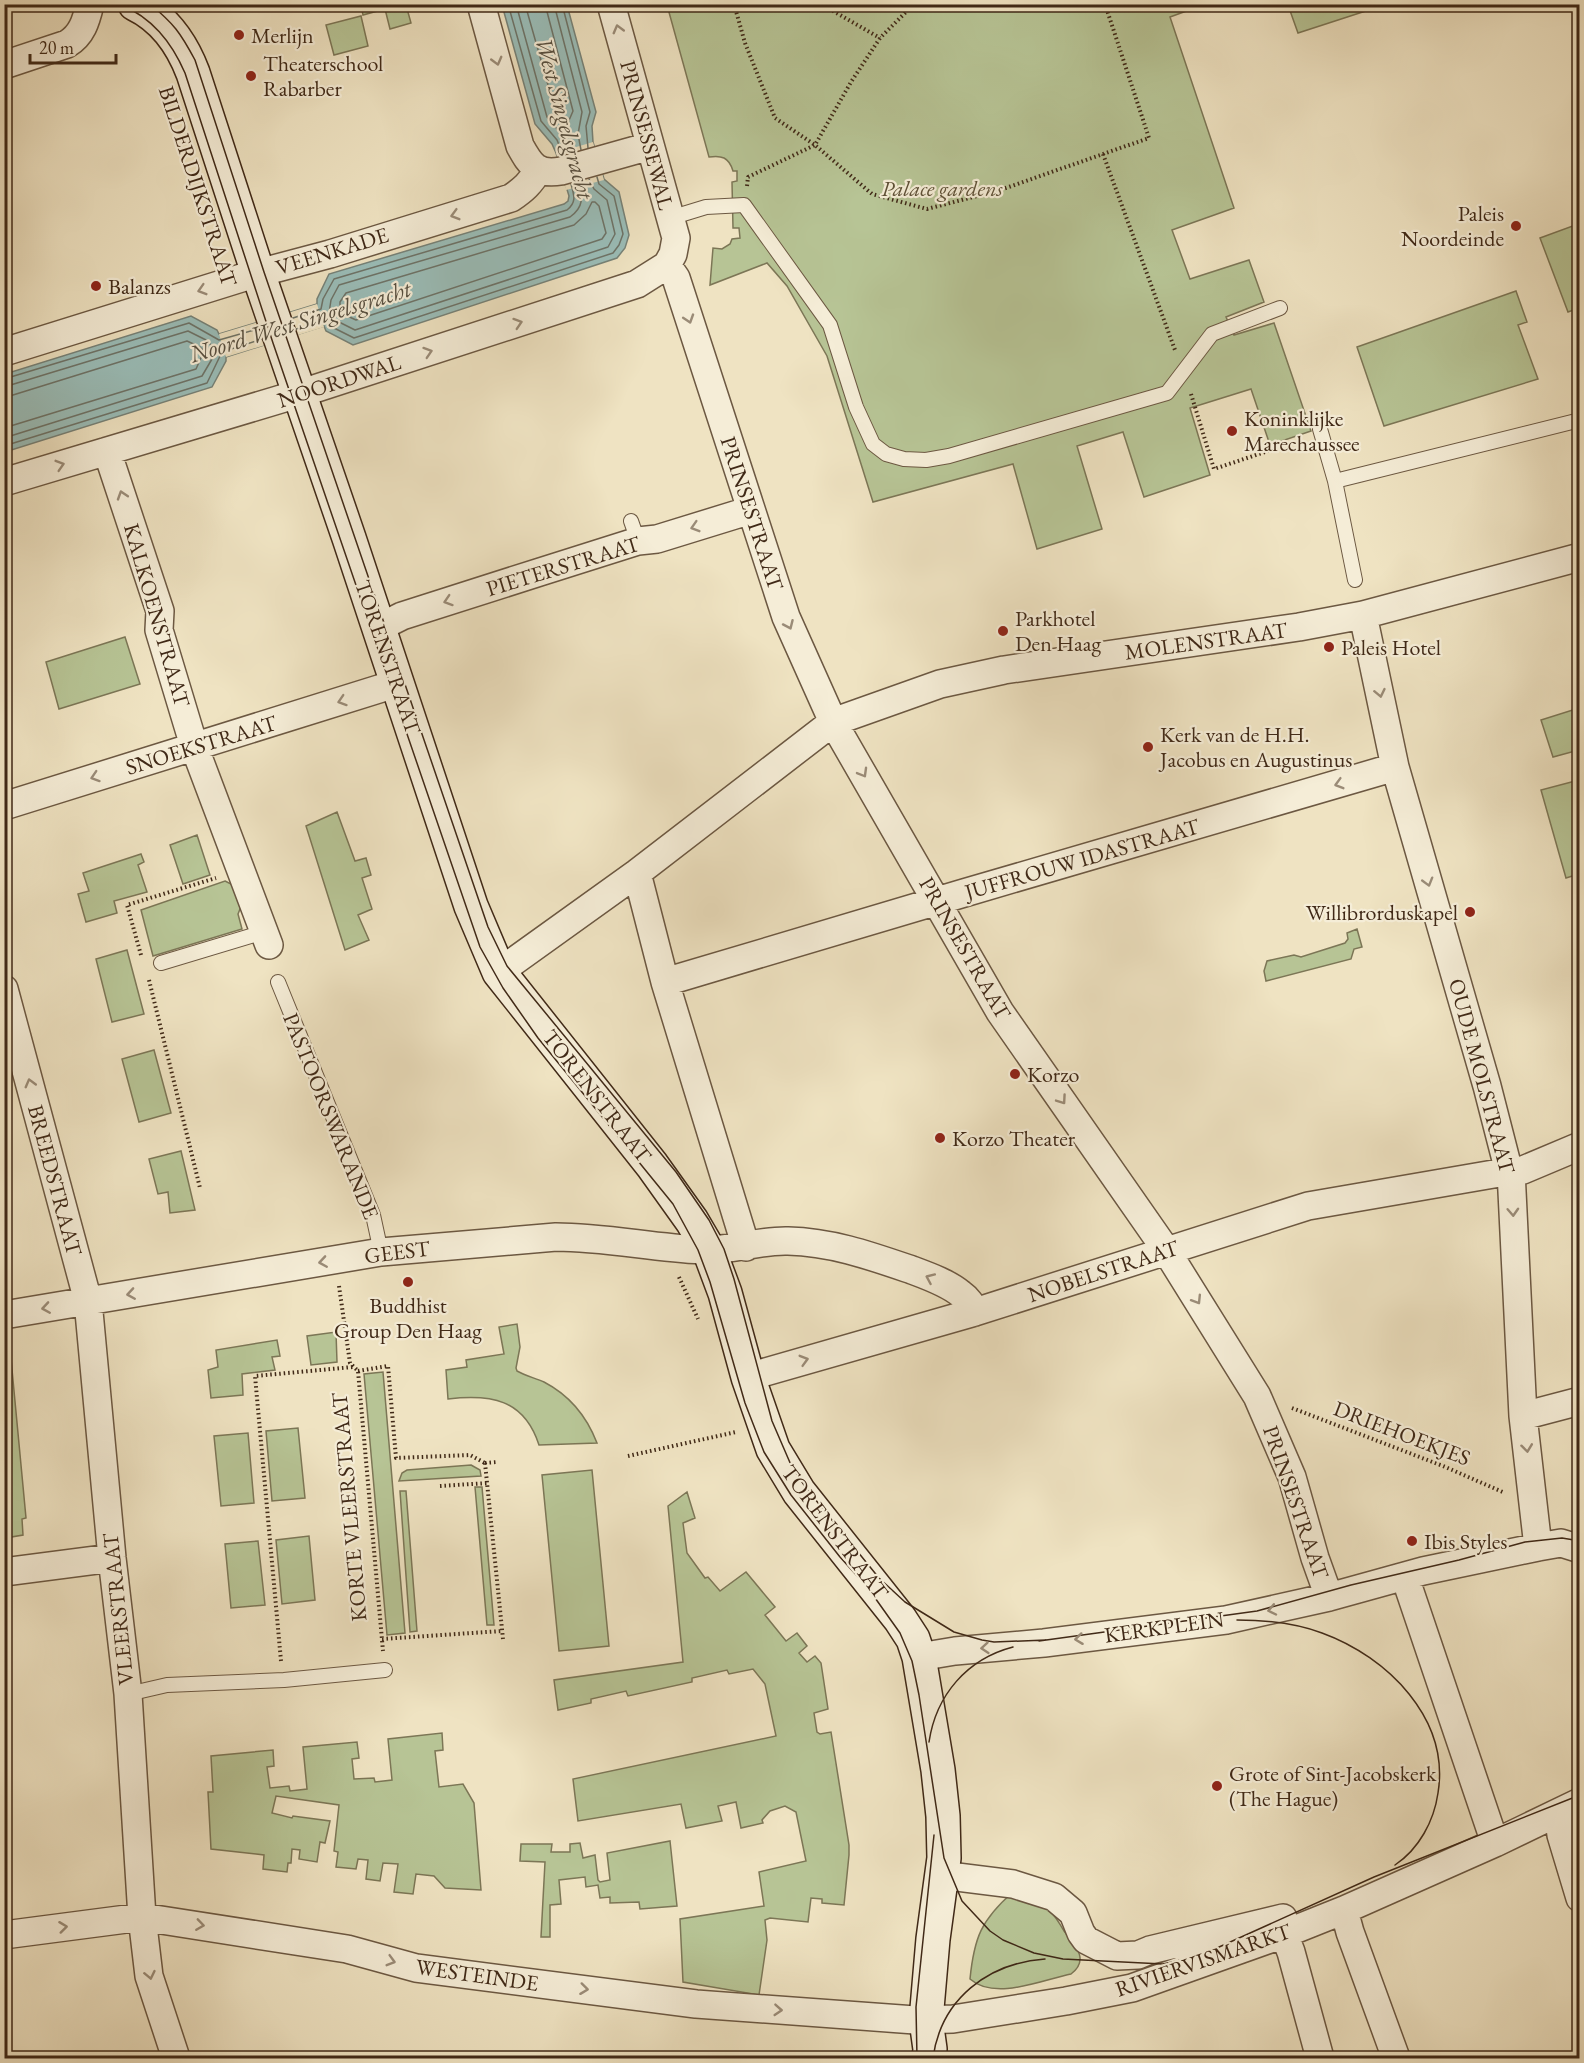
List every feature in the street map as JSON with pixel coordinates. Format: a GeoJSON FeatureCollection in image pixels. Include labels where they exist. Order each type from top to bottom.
{"type":"FeatureCollection","features":[{"type":"Feature","properties":{"kind":"street"},"geometry":{"type":"LineString","coordinates":[[4,65],[68,44],[83,30],[90,4]]}},
{"type":"Feature","properties":{"kind":"street","name":"BILDERDIJKSTRAAT"},"geometry":{"type":"LineString","coordinates":[[135,4],[146,10],[168,29],[189,62],[268,270],[277,329]]}},
{"type":"Feature","properties":{"kind":"street"},"geometry":{"type":"LineString","coordinates":[[481,4],[520,146],[528,160],[549,170],[650,146]]}},
{"type":"Feature","properties":{"kind":"street","name":"PRINSESSEWAL"},"geometry":{"type":"LineString","coordinates":[[611,4],[676,238],[673,254],[667,265]]}},
{"type":"Feature","properties":{"kind":"street","name":"VEENKADE"},"geometry":{"type":"LineString","coordinates":[[4,352],[511,198],[549,170]]}},
{"type":"Feature","properties":{"kind":"street","name":"NOORDWAL"},"geometry":{"type":"LineString","coordinates":[[4,482],[299,394],[637,284],[667,265]]}},
{"type":"Feature","properties":{"kind":"street","name":"PRINSESTRAAT"},"geometry":{"type":"LineString","coordinates":[[667,265],[676,278],[786,617],[833,722],[1000,1012],[1166,1250],[1257,1396],[1292,1477],[1315,1558],[1329,1597]]}},
{"type":"Feature","properties":{"kind":"street","name":"TORENSTRAAT"},"geometry":{"type":"LineString","coordinates":[[277,329],[299,394],[390,622],[398,683],[471,906],[499,972],[668,1186],[692,1221],[709,1250],[725,1293],[748,1377],[773,1449],[799,1492],[891,1606],[913,1640],[919,1657],[938,1770],[943,1816],[940,2020]]}},
{"type":"Feature","properties":{"kind":"street","name":"KALKOENSTRAAT"},"geometry":{"type":"LineString","coordinates":[[107,451],[160,611],[159,630],[194,746]]}},
{"type":"Feature","properties":{"kind":"street","name":"PIETERSTRAAT"},"geometry":{"type":"LineString","coordinates":[[390,622],[634,531],[657,539],[751,510]]}},
{"type":"Feature","properties":{"kind":"street","name":"MOLENSTRAAT"},"geometry":{"type":"LineString","coordinates":[[641,870],[833,722],[940,684],[1004,670],[1299,627],[1361,608],[1580,557]]}},
{"type":"Feature","properties":{"kind":"street","name":"OUDE MOLSTRAAT"},"geometry":{"type":"LineString","coordinates":[[1361,608],[1395,767],[1511,1171],[1523,1416],[1538,1547]]}},
{"type":"Feature","properties":{"kind":"street","name":"SNOEKSTRAAT"},"geometry":{"type":"LineString","coordinates":[[4,806],[398,683]]}},
{"type":"Feature","properties":{"kind":"street"},"geometry":{"type":"LineString","coordinates":[[194,746],[266,938]]}},
{"type":"Feature","properties":{"kind":"street","name":"JUFFROUW IDASTRAAT"},"geometry":{"type":"LineString","coordinates":[[665,982],[1395,767]]}},
{"type":"Feature","properties":{"kind":"street"},"geometry":{"type":"LineString","coordinates":[[499,972],[641,870],[665,982],[755,1245]]}},
{"type":"Feature","properties":{"kind":"street","name":"BREEDSTRAAT"},"geometry":{"type":"LineString","coordinates":[[4,988],[88,1301]]}},
{"type":"Feature","properties":{"kind":"street","name":"NOBELSTRAAT"},"geometry":{"type":"LineString","coordinates":[[748,1377],[975,1312],[1308,1206],[1523,1170],[1580,1146]]}},
{"type":"Feature","properties":{"kind":"street","name":"GEEST"},"geometry":{"type":"LineString","coordinates":[[4,1315],[381,1252],[556,1237],[584,1237],[709,1250]]}},
{"type":"Feature","properties":{"kind":"street"},"geometry":{"type":"LineString","coordinates":[[709,1250],[786,1241],[822,1244],[860,1251],[927,1276],[960,1292],[970,1302],[975,1312]]}},
{"type":"Feature","properties":{"kind":"street","name":"VLEERSTRAAT"},"geometry":{"type":"LineString","coordinates":[[88,1301],[112,1558],[128,1694],[142,1917],[149,1976],[176,2058]]}},
{"type":"Feature","properties":{"kind":"street"},"geometry":{"type":"LineString","coordinates":[[1523,1416],[1580,1401]]}},
{"type":"Feature","properties":{"kind":"street","name":"KERKPLEIN"},"geometry":{"type":"LineString","coordinates":[[919,1657],[1226,1620],[1329,1597],[1423,1571],[1538,1547],[1561,1543],[1580,1549]]}},
{"type":"Feature","properties":{"kind":"street"},"geometry":{"type":"LineString","coordinates":[[4,1572],[112,1558]]}},
{"type":"Feature","properties":{"kind":"street"},"geometry":{"type":"LineString","coordinates":[[1405,1577],[1495,1843]]}},
{"type":"Feature","properties":{"kind":"street"},"geometry":{"type":"LineString","coordinates":[[941,1875],[1005,1883],[1054,1897],[1073,1913],[1086,1940],[1117,1956],[1138,1955],[1150,1950],[1285,1918],[1344,1910],[1495,1843],[1569,1807]]}},
{"type":"Feature","properties":{"kind":"street"},"geometry":{"type":"LineString","coordinates":[[1569,1807],[1561,1834],[1580,1898]]}},
{"type":"Feature","properties":{"kind":"street"},"geometry":{"type":"LineString","coordinates":[[1344,1910],[1396,2058]]}},
{"type":"Feature","properties":{"kind":"street","name":"RIVIERVISMARKT"},"geometry":{"type":"LineString","coordinates":[[940,2020],[1066,2001],[1132,1988],[1284,1934],[1344,1910]]}},
{"type":"Feature","properties":{"kind":"street","name":"WESTEINDE"},"geometry":{"type":"LineString","coordinates":[[4,1935],[142,1917],[347,1949],[416,1968],[696,2004],[940,2020]]}},
{"type":"Feature","properties":{"kind":"street"},"geometry":{"type":"LineString","coordinates":[[1284,1934],[1320,2058]]}},
{"type":"Feature","properties":{"kind":"street"},"geometry":{"type":"LineString","coordinates":[[920,2058],[919,2041],[940,2020]]}},
{"type":"Feature","properties":{"kind":"street"},"geometry":{"type":"LineString","coordinates":[[929,2058],[940,2020]]}},
{"type":"Feature","properties":{"kind":"lane"},"geometry":{"type":"LineString","coordinates":[[670,218],[706,207],[744,205],[830,325],[865,429],[873,444],[886,454],[904,459],[926,460],[949,456],[1167,393],[1212,334],[1280,308]]}},
{"type":"Feature","properties":{"kind":"lane"},"geometry":{"type":"LineString","coordinates":[[1335,481],[1580,420]]}},
{"type":"Feature","properties":{"kind":"lane"},"geometry":{"type":"LineString","coordinates":[[1321,431],[1335,481],[1355,580]]}},
{"type":"Feature","properties":{"kind":"lane"},"geometry":{"type":"LineString","coordinates":[[161,963],[266,938]]}},
{"type":"Feature","properties":{"kind":"lane","name":"PASTOORSWARANDE"},"geometry":{"type":"LineString","coordinates":[[278,982],[373,1215],[381,1252]]}},
{"type":"Feature","properties":{"kind":"lane"},"geometry":{"type":"LineString","coordinates":[[128,1694],[167,1685],[284,1680],[385,1670]]}},
{"type":"Feature","properties":{"kind":"path"},"geometry":{"type":"LineString","coordinates":[[734,4],[745,43],[775,118],[815,145],[872,194],[927,209],[1000,190],[1149,138],[1105,4]]}},
{"type":"Feature","properties":{"kind":"path"},"geometry":{"type":"LineString","coordinates":[[821,4],[880,38]]}},
{"type":"Feature","properties":{"kind":"path"},"geometry":{"type":"LineString","coordinates":[[744,205],[748,177],[815,145],[851,82],[880,38],[914,4]]}},
{"type":"Feature","properties":{"kind":"path"},"geometry":{"type":"LineString","coordinates":[[1103,154],[1183,373]]}},
{"type":"Feature","properties":{"kind":"path"},"geometry":{"type":"LineString","coordinates":[[1196,406],[1214,469],[1321,431]]}},
{"type":"Feature","properties":{"kind":"path"},"geometry":{"type":"LineString","coordinates":[[142,959],[127,905],[240,871]]}},
{"type":"Feature","properties":{"kind":"path"},"geometry":{"type":"LineString","coordinates":[[146,969],[200,1188]]}},
{"type":"Feature","properties":{"kind":"path","name":"KORTE VLEERSTRAAT"},"geometry":{"type":"LineString","coordinates":[[336,1260],[350,1363],[356,1369],[385,1670]]}},
{"type":"Feature","properties":{"kind":"path","name":"KORTE VLEERSTRAAT"},"geometry":{"type":"LineString","coordinates":[[356,1369],[388,1366],[396,1458],[470,1455],[485,1463]]}},
{"type":"Feature","properties":{"kind":"path"},"geometry":{"type":"LineString","coordinates":[[284,1680],[255,1376],[356,1369]]}},
{"type":"Feature","properties":{"kind":"path","name":"DRIEHOEKJES"},"geometry":{"type":"LineString","coordinates":[[1257,1396],[1443,1466],[1534,1505]]}},
{"type":"Feature","properties":{"kind":"path"},"geometry":{"type":"LineString","coordinates":[[628,1456],[764,1424]]}},
{"type":"Feature","properties":{"kind":"path"},"geometry":{"type":"LineString","coordinates":[[497,1462],[485,1463],[503,1639]]}},
{"type":"Feature","properties":{"kind":"path"},"geometry":{"type":"LineString","coordinates":[[440,1486],[488,1483]]}},
{"type":"Feature","properties":{"kind":"path","name":"KORTE VLEERSTRAAT"},"geometry":{"type":"LineString","coordinates":[[382,1639],[502,1631]]}},
{"type":"Feature","properties":{"kind":"green space"},"geometry":{"type":"Polygon","coordinates":[[[361,5],[406,5],[411,23],[390,29],[385,9],[363,15],[361,5]]]}},
{"type":"Feature","properties":{"kind":"green space","name":"Palace gardens"},"geometry":{"type":"Polygon","coordinates":[[[667,5],[1203,5],[1170,17],[1234,208],[1172,230],[1190,279],[1249,260],[1264,302],[1226,317],[1234,335],[1274,323],[1311,431],[1270,445],[1251,389],[1190,408],[1210,475],[1144,497],[1123,432],[1077,446],[1102,529],[1037,549],[1013,464],[873,502],[827,356],[787,286],[767,263],[710,285],[713,248],[722,249],[730,244],[732,239],[740,238],[739,228],[733,228],[732,182],[737,181],[737,171],[733,171],[724,158],[709,157],[667,5]]]}},
{"type":"Feature","properties":{"kind":"green space"},"geometry":{"type":"Polygon","coordinates":[[[1288,5],[1374,5],[1375,8],[1298,33],[1288,5]]]}},
{"type":"Feature","properties":{"kind":"green space"},"geometry":{"type":"Polygon","coordinates":[[[361,16],[368,46],[334,55],[326,25],[361,16]]]}},
{"type":"Feature","properties":{"kind":"green space"},"geometry":{"type":"Polygon","coordinates":[[[1578,224],[1579,308],[1568,312],[1540,238],[1578,224]]]}},
{"type":"Feature","properties":{"kind":"green space"},"geometry":{"type":"Polygon","coordinates":[[[1516,291],[1527,322],[1518,325],[1538,379],[1384,426],[1357,347],[1516,291]]]}},
{"type":"Feature","properties":{"kind":"green space"},"geometry":{"type":"Polygon","coordinates":[[[125,637],[140,684],[59,709],[46,662],[125,637]]]}},
{"type":"Feature","properties":{"kind":"green space"},"geometry":{"type":"Polygon","coordinates":[[[1579,708],[1579,750],[1553,757],[1541,720],[1579,708]]]}},
{"type":"Feature","properties":{"kind":"green space"},"geometry":{"type":"Polygon","coordinates":[[[1579,780],[1579,874],[1566,878],[1541,790],[1579,780]]]}},
{"type":"Feature","properties":{"kind":"green space"},"geometry":{"type":"Polygon","coordinates":[[[337,812],[355,861],[366,858],[371,875],[362,878],[372,909],[358,915],[369,940],[345,950],[306,826],[337,812]]]}},
{"type":"Feature","properties":{"kind":"green space"},"geometry":{"type":"Polygon","coordinates":[[[197,835],[210,875],[183,884],[170,845],[197,835]]]}},
{"type":"Feature","properties":{"kind":"green space"},"geometry":{"type":"Polygon","coordinates":[[[141,854],[144,862],[138,865],[147,892],[114,901],[117,913],[86,922],[78,894],[89,891],[83,873],[141,854]]]}},
{"type":"Feature","properties":{"kind":"green space"},"geometry":{"type":"Polygon","coordinates":[[[225,881],[235,886],[242,904],[238,914],[242,929],[153,956],[141,910],[225,881]]]}},
{"type":"Feature","properties":{"kind":"green space"},"geometry":{"type":"Polygon","coordinates":[[[1357,929],[1362,947],[1354,949],[1351,959],[1266,981],[1264,971],[1267,961],[1294,955],[1301,957],[1345,943],[1348,939],[1347,933],[1357,929]]]}},
{"type":"Feature","properties":{"kind":"green space"},"geometry":{"type":"Polygon","coordinates":[[[127,950],[144,1014],[112,1022],[96,959],[127,950]]]}},
{"type":"Feature","properties":{"kind":"green space"},"geometry":{"type":"Polygon","coordinates":[[[154,1050],[171,1113],[139,1122],[122,1059],[154,1050]]]}},
{"type":"Feature","properties":{"kind":"green space"},"geometry":{"type":"Polygon","coordinates":[[[181,1151],[195,1210],[170,1213],[168,1192],[158,1194],[149,1159],[181,1151]]]}},
{"type":"Feature","properties":{"kind":"green space"},"geometry":{"type":"Polygon","coordinates":[[[517,1324],[520,1347],[517,1371],[553,1387],[569,1400],[588,1424],[597,1443],[539,1445],[533,1430],[524,1418],[504,1403],[478,1398],[448,1399],[446,1370],[467,1367],[466,1360],[504,1354],[499,1327],[517,1324]]]}},
{"type":"Feature","properties":{"kind":"green space"},"geometry":{"type":"Polygon","coordinates":[[[336,1332],[337,1362],[311,1365],[307,1336],[336,1332]]]}},
{"type":"Feature","properties":{"kind":"green space"},"geometry":{"type":"Polygon","coordinates":[[[277,1340],[280,1356],[272,1357],[275,1370],[242,1374],[243,1395],[211,1398],[208,1370],[218,1367],[216,1350],[277,1340]]]}},
{"type":"Feature","properties":{"kind":"green space"},"geometry":{"type":"Polygon","coordinates":[[[5,1343],[7,1359],[11,1359],[26,1518],[22,1519],[23,1535],[5,1538],[5,1343]]]}},
{"type":"Feature","properties":{"kind":"green space"},"geometry":{"type":"Polygon","coordinates":[[[383,1372],[405,1633],[387,1635],[364,1374],[383,1372]]]}},
{"type":"Feature","properties":{"kind":"green space"},"geometry":{"type":"Polygon","coordinates":[[[298,1428],[305,1498],[272,1501],[266,1431],[298,1428]]]}},
{"type":"Feature","properties":{"kind":"green space"},"geometry":{"type":"Polygon","coordinates":[[[248,1433],[254,1503],[221,1506],[214,1436],[248,1433]]]}},
{"type":"Feature","properties":{"kind":"green space"},"geometry":{"type":"Polygon","coordinates":[[[471,1465],[480,1470],[481,1476],[399,1481],[402,1473],[407,1470],[471,1465]]]}},
{"type":"Feature","properties":{"kind":"green space"},"geometry":{"type":"Polygon","coordinates":[[[592,1470],[609,1646],[559,1651],[542,1475],[592,1470]]]}},
{"type":"Feature","properties":{"kind":"green space"},"geometry":{"type":"Polygon","coordinates":[[[475,1487],[482,1487],[494,1625],[487,1625],[475,1487]]]}},
{"type":"Feature","properties":{"kind":"green space"},"geometry":{"type":"Polygon","coordinates":[[[400,1491],[406,1491],[417,1631],[410,1632],[400,1491]]]}},
{"type":"Feature","properties":{"kind":"green space"},"geometry":{"type":"Polygon","coordinates":[[[687,1492],[695,1518],[683,1523],[687,1553],[705,1578],[708,1577],[720,1591],[746,1572],[775,1607],[765,1615],[786,1641],[797,1633],[807,1646],[799,1653],[807,1662],[815,1656],[821,1663],[828,1709],[814,1713],[817,1732],[820,1734],[831,1732],[849,1845],[844,1905],[822,1903],[822,1899],[811,1898],[808,1922],[770,1918],[765,1920],[767,1940],[759,1995],[683,1982],[680,1919],[764,1906],[759,1872],[806,1861],[796,1812],[785,1806],[770,1811],[762,1820],[763,1823],[741,1828],[736,1802],[718,1806],[722,1821],[686,1828],[681,1804],[578,1821],[573,1779],[776,1736],[765,1684],[753,1669],[729,1674],[727,1670],[692,1678],[692,1682],[628,1696],[626,1691],[591,1699],[591,1703],[558,1710],[554,1680],[683,1662],[668,1506],[687,1492]]]}},
{"type":"Feature","properties":{"kind":"green space"},"geometry":{"type":"Polygon","coordinates":[[[309,1536],[315,1600],[282,1604],[276,1540],[309,1536]]]}},
{"type":"Feature","properties":{"kind":"green space"},"geometry":{"type":"Polygon","coordinates":[[[258,1541],[265,1605],[231,1608],[225,1544],[258,1541]]]}},
{"type":"Feature","properties":{"kind":"green space"},"geometry":{"type":"Polygon","coordinates":[[[442,1733],[443,1750],[435,1751],[439,1787],[463,1784],[474,1803],[481,1890],[445,1888],[434,1876],[416,1874],[413,1894],[394,1892],[398,1864],[383,1863],[380,1881],[366,1879],[368,1860],[358,1859],[356,1869],[336,1867],[338,1852],[334,1851],[339,1805],[276,1796],[272,1813],[292,1818],[293,1816],[330,1821],[325,1843],[320,1842],[317,1862],[299,1859],[300,1850],[292,1849],[291,1863],[288,1863],[287,1872],[263,1869],[264,1855],[211,1849],[208,1792],[213,1792],[211,1756],[273,1750],[274,1766],[267,1767],[270,1788],[289,1786],[290,1791],[307,1789],[303,1747],[357,1742],[359,1758],[352,1759],[354,1779],[374,1778],[375,1782],[392,1780],[388,1739],[442,1733]]]}},
{"type":"Feature","properties":{"kind":"green space"},"geometry":{"type":"Polygon","coordinates":[[[670,1841],[677,1906],[640,1909],[639,1902],[610,1903],[610,1897],[600,1898],[598,1885],[586,1887],[585,1877],[559,1880],[561,1904],[550,1905],[550,1937],[541,1937],[545,1862],[520,1861],[521,1844],[552,1844],[551,1852],[570,1852],[570,1844],[580,1843],[583,1858],[595,1855],[600,1882],[610,1880],[607,1853],[670,1841]]]}},
{"type":"Feature","properties":{"kind":"green space"},"geometry":{"type":"Polygon","coordinates":[[[1013,1892],[1042,1905],[1056,1918],[1079,1952],[1077,1969],[1071,1974],[1005,1989],[980,1985],[970,1979],[974,1952],[981,1931],[993,1912],[1013,1892]]]}},
{"type":"Feature","properties":{"kind":"water"},"geometry":{"type":"Polygon","coordinates":[[[502,5],[567,5],[596,112],[592,126],[593,142],[604,179],[619,192],[629,235],[625,248],[617,258],[353,345],[326,331],[324,326],[226,357],[212,387],[5,452],[5,374],[191,316],[217,330],[219,334],[317,304],[317,299],[329,274],[568,201],[569,196],[556,153],[552,144],[535,124],[502,5]]]}},
{"type":"Feature","properties":{"kind":"pier"},"geometry":{"type":"Polygon","coordinates":[[[593,142],[604,180],[566,190],[556,153],[593,142]]]}},
{"type":"Feature","properties":{"kind":"pier"},"geometry":{"type":"Polygon","coordinates":[[[317,304],[324,327],[226,357],[219,334],[317,304]]]}},
{"type":"Feature","properties":{"kind":"tram line"},"geometry":{"type":"LineString","coordinates":[[120,4],[142,16],[159,32],[167,41],[185,73],[273,343],[480,947],[503,988],[538,1038],[673,1204],[698,1250],[710,1282],[745,1403],[764,1452],[791,1495],[868,1588],[900,1633],[912,1661],[919,1695],[944,1858],[962,1901],[990,1931],[1003,1940],[1034,1953],[1063,1959],[1163,1964],[1208,1952],[1374,1877],[1580,1795]]}},
{"type":"Feature","properties":{"kind":"tram line"},"geometry":{"type":"LineString","coordinates":[[150,4],[176,29],[195,60],[264,272],[488,927],[507,966],[676,1172],[709,1220],[724,1249],[734,1279],[772,1421],[791,1465],[806,1488],[879,1578],[905,1602],[954,1632],[982,1640],[994,1642],[1046,1640]]}},
{"type":"Feature","properties":{"kind":"tram line"},"geometry":{"type":"LineString","coordinates":[[1039,1641],[1257,1611],[1525,1542],[1562,1538],[1580,1541]]}},
{"type":"Feature","properties":{"kind":"tram line"},"geometry":{"type":"LineString","coordinates":[[1237,1620],[1291,1624],[1322,1633],[1346,1644],[1370,1658],[1391,1675],[1409,1694],[1424,1716],[1434,1740],[1439,1766],[1438,1793],[1433,1814],[1424,1834],[1411,1851],[1395,1865]]}},
{"type":"Feature","properties":{"kind":"tram line"},"geometry":{"type":"LineString","coordinates":[[929,1742],[939,1709],[956,1681],[981,1660],[1013,1647]]}},
{"type":"Feature","properties":{"kind":"tram line"},"geometry":{"type":"LineString","coordinates":[[917,2058],[916,2007],[934,1835]]}},
{"type":"Feature","properties":{"kind":"tram line"},"geometry":{"type":"LineString","coordinates":[[933,2058],[946,2018],[971,1988],[1005,1968],[1045,1959]]}},
{"type":"Feature","properties":{"kind":"place","name":"Merlijn"},"geometry":{"type":"Point","coordinates":[239,35]}},
{"type":"Feature","properties":{"kind":"place","name":"Theaterschool Rabarber"},"geometry":{"type":"Point","coordinates":[251,76]}},
{"type":"Feature","properties":{"kind":"place","name":"Paleis Noordeinde"},"geometry":{"type":"Point","coordinates":[1516,226]}},
{"type":"Feature","properties":{"kind":"place","name":"Balanzs"},"geometry":{"type":"Point","coordinates":[96,286]}},
{"type":"Feature","properties":{"kind":"place","name":"Koninklijke Marechaussee"},"geometry":{"type":"Point","coordinates":[1232,431]}},
{"type":"Feature","properties":{"kind":"place","name":"Parkhotel Den Haag"},"geometry":{"type":"Point","coordinates":[1003,631]}},
{"type":"Feature","properties":{"kind":"place","name":"Paleis Hotel"},"geometry":{"type":"Point","coordinates":[1329,647]}},
{"type":"Feature","properties":{"kind":"place","name":"Kerk van de H.H. Jacobus en Augustinus"},"geometry":{"type":"Point","coordinates":[1148,747]}},
{"type":"Feature","properties":{"kind":"place","name":"Willibrorduskapel"},"geometry":{"type":"Point","coordinates":[1470,912]}},
{"type":"Feature","properties":{"kind":"place","name":"Korzo"},"geometry":{"type":"Point","coordinates":[1015,1074]}},
{"type":"Feature","properties":{"kind":"place","name":"Korzo Theater"},"geometry":{"type":"Point","coordinates":[940,1138]}},
{"type":"Feature","properties":{"kind":"place","name":"Buddhist Group Den Haag"},"geometry":{"type":"Point","coordinates":[408,1282]}},
{"type":"Feature","properties":{"kind":"place","name":"Ibis Styles"},"geometry":{"type":"Point","coordinates":[1412,1541]}},
{"type":"Feature","properties":{"kind":"place","name":"Grote of Sint-Jacobskerk (The Hague)"},"geometry":{"type":"Point","coordinates":[1217,1786]}},
{"type":"Feature","properties":{"kind":"water label","name":"West Singelsgracht"},"geometry":{"type":"Point","coordinates":[565,118]}},
{"type":"Feature","properties":{"kind":"water label","name":"Noord West Singelsgracht"},"geometry":{"type":"Point","coordinates":[300,321]}}]}
